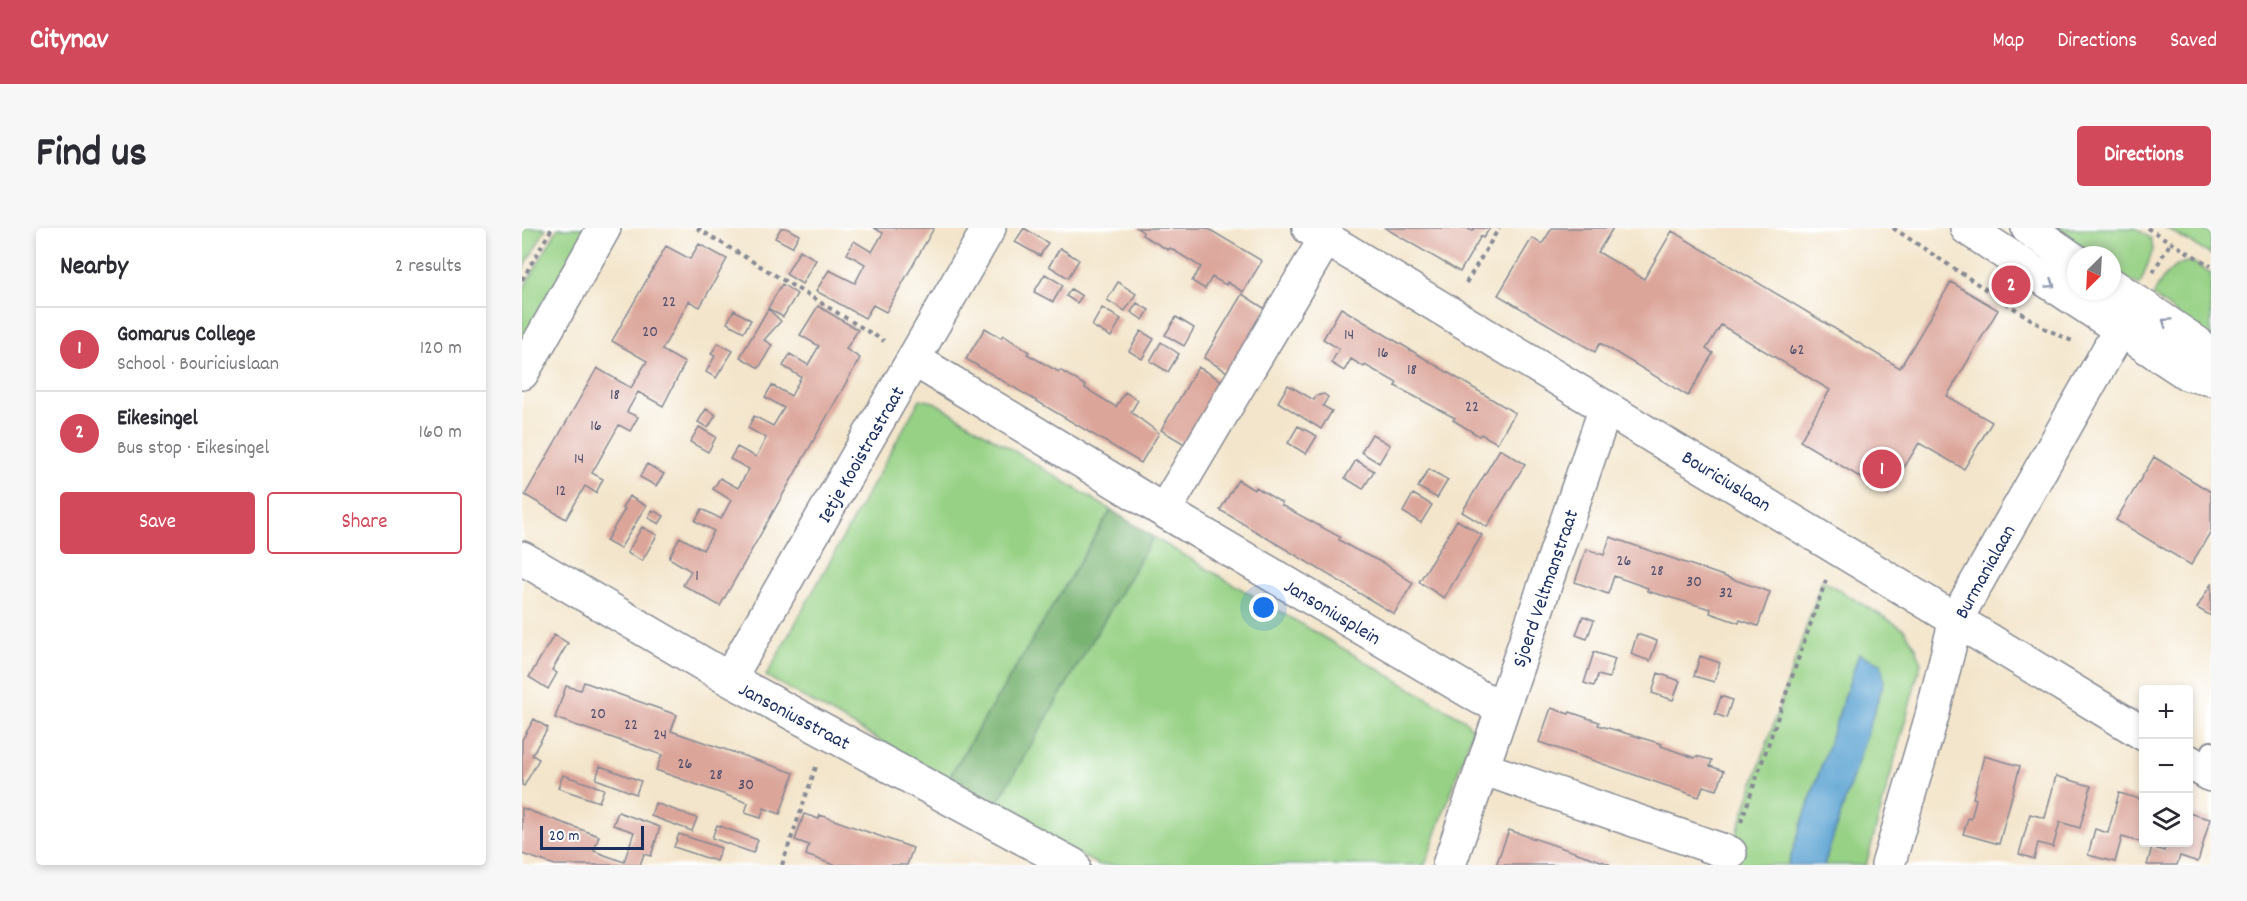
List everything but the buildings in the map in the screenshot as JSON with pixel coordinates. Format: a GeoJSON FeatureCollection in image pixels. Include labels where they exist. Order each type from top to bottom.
{"type":"FeatureCollection","features":[{"type":"Feature","properties":{"kind":"street"},"geometry":{"type":"LineString","coordinates":[[522,373],[604,228]]}},
{"type":"Feature","properties":{"kind":"street","name":"Ietje Kooistrastraat"},"geometry":{"type":"LineString","coordinates":[[729,679],[915,360],[989,228]]}},
{"type":"Feature","properties":{"kind":"street"},"geometry":{"type":"LineString","coordinates":[[1967,228],[2188,374],[2211,379]]}},
{"type":"Feature","properties":{"kind":"street"},"geometry":{"type":"LineString","coordinates":[[2028,228],[2067,255]]}},
{"type":"Feature","properties":{"kind":"street"},"geometry":{"type":"LineString","coordinates":[[1164,511],[1317,233]]}},
{"type":"Feature","properties":{"kind":"street","name":"Bouriciuslaan"},"geometry":{"type":"LineString","coordinates":[[1317,233],[2139,731]]}},
{"type":"Feature","properties":{"kind":"street"},"geometry":{"type":"LineString","coordinates":[[2124,293],[2197,343],[2211,359]]}},
{"type":"Feature","properties":{"kind":"street","name":"Burmanialaan"},"geometry":{"type":"LineString","coordinates":[[1888,865],[1932,716],[1956,619],[2119,330],[2124,293]]}},
{"type":"Feature","properties":{"kind":"street","name":"Jansoniusplein"},"geometry":{"type":"LineString","coordinates":[[915,360],[1164,511],[1481,698],[1503,706]]}},
{"type":"Feature","properties":{"kind":"street","name":"Sjoerd Veltmanstraat"},"geometry":{"type":"LineString","coordinates":[[1449,865],[1606,407]]}},
{"type":"Feature","properties":{"kind":"street","name":"Jansoniusstraat"},"geometry":{"type":"LineString","coordinates":[[522,558],[729,679],[1073,865]]}},
{"type":"Feature","properties":{"kind":"street"},"geometry":{"type":"LineString","coordinates":[[1482,768],[1730,853]]}},
{"type":"Feature","properties":{"kind":"path"},"geometry":{"type":"LineString","coordinates":[[522,280],[552,228]]}},
{"type":"Feature","properties":{"kind":"path"},"geometry":{"type":"LineString","coordinates":[[697,228],[915,360]]}},
{"type":"Feature","properties":{"kind":"path"},"geometry":{"type":"LineString","coordinates":[[1448,312],[1499,228]]}},
{"type":"Feature","properties":{"kind":"path"},"geometry":{"type":"LineString","coordinates":[[2147,228],[2211,266]]}},
{"type":"Feature","properties":{"kind":"path"},"geometry":{"type":"LineString","coordinates":[[1730,853],[1837,547]]}},
{"type":"Feature","properties":{"kind":"path"},"geometry":{"type":"LineString","coordinates":[[782,865],[828,732]]}},
{"type":"Feature","properties":{"kind":"green space"},"geometry":{"type":"Polygon","coordinates":[[[522,228],[546,228],[522,271],[522,228]]]}},
{"type":"Feature","properties":{"kind":"green space"},"geometry":{"type":"Polygon","coordinates":[[[558,228],[589,228],[522,347],[522,291],[558,228]]]}},
{"type":"Feature","properties":{"kind":"green space"},"geometry":{"type":"Polygon","coordinates":[[[2055,228],[2136,228],[2151,239],[2153,250],[2140,285],[2121,278],[2121,246],[2076,246],[2055,228]]]}},
{"type":"Feature","properties":{"kind":"green space"},"geometry":{"type":"Polygon","coordinates":[[[2166,228],[2202,228],[2211,233],[2211,255],[2166,228]]]}},
{"type":"Feature","properties":{"kind":"green space"},"geometry":{"type":"Polygon","coordinates":[[[2186,262],[2194,263],[2211,274],[2211,340],[2153,296],[2166,275],[2175,267],[2186,262]]]}},
{"type":"Feature","properties":{"kind":"green space"},"geometry":{"type":"Polygon","coordinates":[[[920,399],[934,402],[1111,510],[948,779],[766,676],[920,399]]]}},
{"type":"Feature","properties":{"kind":"green space"},"geometry":{"type":"Polygon","coordinates":[[[1111,510],[1153,537],[995,806],[948,779],[1111,510]]]}},
{"type":"Feature","properties":{"kind":"green space"},"geometry":{"type":"Polygon","coordinates":[[[1153,537],[1465,720],[1473,730],[1425,865],[1098,865],[995,806],[1153,537]]]}},
{"type":"Feature","properties":{"kind":"green space"},"geometry":{"type":"Polygon","coordinates":[[[1822,580],[1904,629],[1916,647],[1921,663],[1866,865],[1824,865],[1884,681],[1859,654],[1788,865],[1726,865],[1822,580]]]}},
{"type":"Feature","properties":{"kind":"water"},"geometry":{"type":"Polygon","coordinates":[[[1859,654],[1881,663],[1884,681],[1824,865],[1788,865],[1859,654]]]}},
{"type":"Feature","properties":{"kind":"place","name":"Eikesingel"},"geometry":{"type":"Point","coordinates":[2011,285]}},
{"type":"Feature","properties":{"kind":"place","name":"Gomarus College"},"geometry":{"type":"Point","coordinates":[1882,469]}}]}
